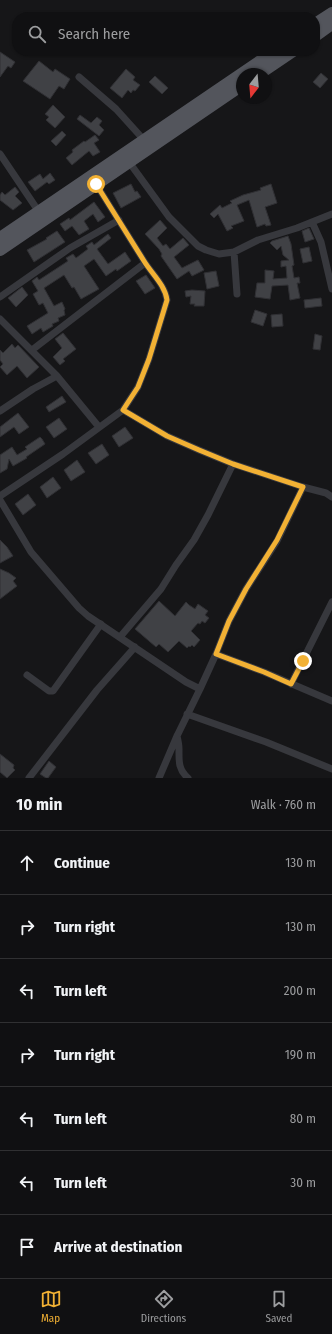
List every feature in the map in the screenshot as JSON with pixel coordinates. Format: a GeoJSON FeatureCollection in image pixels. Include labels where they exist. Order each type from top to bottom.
{"type":"FeatureCollection","features":[{"type":"Feature","properties":{"kind":"main road"},"geometry":{"type":"LineString","coordinates":[[320,21],[332,13]]}},
{"type":"Feature","properties":{"kind":"main road"},"geometry":{"type":"LineString","coordinates":[[320,32],[332,24]]}},
{"type":"Feature","properties":{"kind":"main road"},"geometry":{"type":"LineString","coordinates":[[0,238],[268,56]]}},
{"type":"Feature","properties":{"kind":"main road"},"geometry":{"type":"LineString","coordinates":[[268,68],[286,56]]}},
{"type":"Feature","properties":{"kind":"main road"},"geometry":{"type":"LineString","coordinates":[[0,250],[236,89]]}},
{"type":"Feature","properties":{"kind":"street"},"geometry":{"type":"LineString","coordinates":[[79,77],[116,109],[144,140]]}},
{"type":"Feature","properties":{"kind":"street"},"geometry":{"type":"LineString","coordinates":[[0,154],[39,212]]}},
{"type":"Feature","properties":{"kind":"street"},"geometry":{"type":"LineString","coordinates":[[129,162],[169,217],[198,246],[219,254],[234,252],[258,240],[332,214]]}},
{"type":"Feature","properties":{"kind":"street"},"geometry":{"type":"LineString","coordinates":[[0,496],[63,454],[123,410],[138,387],[149,359],[167,300],[166,294],[96,184]]}},
{"type":"Feature","properties":{"kind":"street"},"geometry":{"type":"LineString","coordinates":[[0,297],[70,248],[119,220]]}},
{"type":"Feature","properties":{"kind":"street"},"geometry":{"type":"LineString","coordinates":[[312,222],[321,242],[332,285]]}},
{"type":"Feature","properties":{"kind":"street"},"geometry":{"type":"LineString","coordinates":[[234,252],[237,294]]}},
{"type":"Feature","properties":{"kind":"street"},"geometry":{"type":"LineString","coordinates":[[32,350],[145,263]]}},
{"type":"Feature","properties":{"kind":"street"},"geometry":{"type":"LineString","coordinates":[[0,319],[57,376],[99,427]]}},
{"type":"Feature","properties":{"kind":"street"},"geometry":{"type":"LineString","coordinates":[[0,411],[32,389],[57,376]]}},
{"type":"Feature","properties":{"kind":"street"},"geometry":{"type":"LineString","coordinates":[[123,410],[167,436],[233,464],[332,497]]}},
{"type":"Feature","properties":{"kind":"street"},"geometry":{"type":"LineString","coordinates":[[120,637],[161,589],[194,540],[233,464]]}},
{"type":"Feature","properties":{"kind":"street"},"geometry":{"type":"LineString","coordinates":[[159,778],[187,714],[216,654],[229,621],[246,589],[277,540],[303,487]]}},
{"type":"Feature","properties":{"kind":"street"},"geometry":{"type":"LineString","coordinates":[[0,500],[31,552],[79,608],[186,682],[200,689]]}},
{"type":"Feature","properties":{"kind":"street"},"geometry":{"type":"LineString","coordinates":[[291,684],[332,602]]}},
{"type":"Feature","properties":{"kind":"street"},"geometry":{"type":"LineString","coordinates":[[27,675],[49,691],[54,691],[101,624]]}},
{"type":"Feature","properties":{"kind":"street"},"geometry":{"type":"LineString","coordinates":[[30,778],[97,690],[134,646]]}},
{"type":"Feature","properties":{"kind":"street"},"geometry":{"type":"LineString","coordinates":[[216,654],[264,672],[332,701]]}},
{"type":"Feature","properties":{"kind":"street"},"geometry":{"type":"LineString","coordinates":[[187,714],[266,742],[332,769]]}},
{"type":"Feature","properties":{"kind":"street"},"geometry":{"type":"LineString","coordinates":[[177,736],[180,747],[178,763],[182,772],[188,778]]}},
{"type":"Feature","properties":{"kind":"building"},"geometry":{"type":"Polygon","coordinates":[[[0,52],[15,62],[11,68],[8,66],[0,77],[0,52]]]}},
{"type":"Feature","properties":{"kind":"building"},"geometry":{"type":"Polygon","coordinates":[[[39,61],[53,72],[55,69],[70,79],[64,89],[59,86],[50,99],[23,81],[39,61]]]}},
{"type":"Feature","properties":{"kind":"building"},"geometry":{"type":"Polygon","coordinates":[[[126,69],[135,77],[133,80],[140,85],[131,93],[128,90],[122,98],[110,88],[126,69]]]}},
{"type":"Feature","properties":{"kind":"building"},"geometry":{"type":"Polygon","coordinates":[[[321,73],[328,79],[320,88],[313,82],[321,73]]]}},
{"type":"Feature","properties":{"kind":"building"},"geometry":{"type":"Polygon","coordinates":[[[155,76],[168,88],[162,94],[149,82],[155,76]]]}},
{"type":"Feature","properties":{"kind":"building"},"geometry":{"type":"Polygon","coordinates":[[[53,105],[65,117],[55,128],[46,120],[49,117],[45,114],[53,105]]]}},
{"type":"Feature","properties":{"kind":"building"},"geometry":{"type":"Polygon","coordinates":[[[80,115],[91,123],[97,117],[102,121],[99,125],[104,130],[99,136],[77,119],[80,115]]]}},
{"type":"Feature","properties":{"kind":"building"},"geometry":{"type":"Polygon","coordinates":[[[62,131],[66,135],[56,146],[51,141],[62,131]]]}},
{"type":"Feature","properties":{"kind":"building"},"geometry":{"type":"Polygon","coordinates":[[[95,135],[99,140],[94,143],[100,152],[93,156],[89,151],[72,165],[66,158],[73,152],[72,150],[95,135]]]}},
{"type":"Feature","properties":{"kind":"building"},"geometry":{"type":"Polygon","coordinates":[[[50,173],[55,180],[49,184],[47,182],[35,191],[28,182],[40,174],[43,179],[50,173]]]}},
{"type":"Feature","properties":{"kind":"building"},"geometry":{"type":"Polygon","coordinates":[[[131,184],[135,192],[137,191],[141,197],[121,208],[113,193],[131,184]]]}},
{"type":"Feature","properties":{"kind":"building"},"geometry":{"type":"Polygon","coordinates":[[[271,184],[277,203],[265,207],[271,225],[266,226],[265,224],[257,227],[249,200],[237,205],[244,221],[231,226],[233,228],[227,231],[218,214],[214,218],[210,214],[220,205],[222,208],[232,203],[230,201],[243,195],[261,190],[260,188],[271,184]]]}},
{"type":"Feature","properties":{"kind":"building"},"geometry":{"type":"Polygon","coordinates":[[[15,187],[19,192],[15,196],[22,203],[13,210],[0,200],[0,195],[2,192],[5,195],[15,187]]]}},
{"type":"Feature","properties":{"kind":"building"},"geometry":{"type":"Polygon","coordinates":[[[94,202],[105,217],[98,222],[93,214],[84,221],[89,229],[79,235],[72,226],[65,231],[60,224],[69,218],[70,220],[94,202]]]}},
{"type":"Feature","properties":{"kind":"building"},"geometry":{"type":"Polygon","coordinates":[[[160,220],[167,228],[157,238],[163,246],[166,244],[170,249],[183,238],[189,245],[174,257],[182,268],[198,260],[204,270],[192,276],[189,271],[177,279],[161,256],[162,254],[159,249],[145,234],[160,220]]]}},
{"type":"Feature","properties":{"kind":"building"},"geometry":{"type":"Polygon","coordinates":[[[309,228],[314,239],[305,242],[302,231],[309,228]]]}},
{"type":"Feature","properties":{"kind":"building"},"geometry":{"type":"Polygon","coordinates":[[[57,231],[65,242],[34,262],[27,250],[47,239],[46,238],[57,231]]]}},
{"type":"Feature","properties":{"kind":"building"},"geometry":{"type":"Polygon","coordinates":[[[108,234],[111,238],[97,249],[108,264],[125,252],[131,261],[117,271],[116,269],[106,276],[94,259],[84,266],[99,289],[81,299],[74,287],[72,288],[64,275],[44,288],[54,306],[62,302],[65,309],[65,315],[58,318],[59,321],[52,324],[53,326],[43,332],[41,328],[32,334],[27,326],[48,313],[43,303],[39,305],[33,294],[38,291],[32,281],[37,277],[39,280],[62,265],[68,261],[66,258],[73,254],[76,258],[88,249],[86,246],[92,242],[94,245],[108,234]]]}},
{"type":"Feature","properties":{"kind":"building"},"geometry":{"type":"Polygon","coordinates":[[[288,236],[291,244],[294,265],[292,266],[294,278],[299,277],[300,283],[297,283],[300,298],[290,300],[288,285],[272,286],[270,299],[255,297],[257,283],[265,283],[265,270],[274,271],[273,279],[287,278],[286,266],[281,267],[281,261],[289,260],[283,255],[281,246],[277,250],[270,243],[288,236]]]}},
{"type":"Feature","properties":{"kind":"building"},"geometry":{"type":"Polygon","coordinates":[[[309,247],[312,261],[303,263],[300,249],[309,247]]]}},
{"type":"Feature","properties":{"kind":"building"},"geometry":{"type":"Polygon","coordinates":[[[216,271],[219,286],[207,289],[204,273],[216,271]]]}},
{"type":"Feature","properties":{"kind":"building"},"geometry":{"type":"Polygon","coordinates":[[[146,275],[155,288],[145,294],[136,281],[146,275]]]}},
{"type":"Feature","properties":{"kind":"building"},"geometry":{"type":"Polygon","coordinates":[[[22,287],[28,295],[16,307],[8,298],[22,287]]]}},
{"type":"Feature","properties":{"kind":"building"},"geometry":{"type":"Polygon","coordinates":[[[185,291],[205,291],[204,306],[194,306],[195,304],[190,304],[191,296],[186,297],[185,291]]]}},
{"type":"Feature","properties":{"kind":"building"},"geometry":{"type":"Polygon","coordinates":[[[321,298],[322,306],[305,308],[304,300],[321,298]]]}},
{"type":"Feature","properties":{"kind":"building"},"geometry":{"type":"Polygon","coordinates":[[[255,310],[267,314],[263,326],[251,322],[255,310]]]}},
{"type":"Feature","properties":{"kind":"building"},"geometry":{"type":"Polygon","coordinates":[[[282,314],[283,326],[272,327],[271,315],[282,314]]]}},
{"type":"Feature","properties":{"kind":"building"},"geometry":{"type":"Polygon","coordinates":[[[63,333],[76,349],[63,359],[65,361],[60,365],[53,357],[62,348],[55,339],[63,333]]]}},
{"type":"Feature","properties":{"kind":"building"},"geometry":{"type":"Polygon","coordinates":[[[315,334],[322,336],[320,350],[313,349],[315,334]]]}},
{"type":"Feature","properties":{"kind":"building"},"geometry":{"type":"Polygon","coordinates":[[[12,344],[15,348],[18,345],[39,367],[27,378],[17,366],[7,375],[0,367],[3,364],[0,360],[0,350],[3,353],[12,344]]]}},
{"type":"Feature","properties":{"kind":"building"},"geometry":{"type":"Polygon","coordinates":[[[62,396],[66,402],[49,412],[46,407],[62,396]]]}},
{"type":"Feature","properties":{"kind":"building"},"geometry":{"type":"Polygon","coordinates":[[[18,413],[29,427],[19,434],[14,427],[0,437],[0,427],[18,413]]]}},
{"type":"Feature","properties":{"kind":"building"},"geometry":{"type":"Polygon","coordinates":[[[59,418],[67,429],[54,438],[46,427],[59,418]]]}},
{"type":"Feature","properties":{"kind":"building"},"geometry":{"type":"Polygon","coordinates":[[[125,427],[133,438],[119,447],[112,436],[125,427]]]}},
{"type":"Feature","properties":{"kind":"building"},"geometry":{"type":"Polygon","coordinates":[[[40,437],[45,444],[26,457],[27,458],[13,466],[9,459],[7,469],[0,473],[0,455],[12,447],[17,455],[27,449],[25,447],[40,437]]]}},
{"type":"Feature","properties":{"kind":"building"},"geometry":{"type":"Polygon","coordinates":[[[102,444],[109,455],[96,464],[88,453],[102,444]]]}},
{"type":"Feature","properties":{"kind":"building"},"geometry":{"type":"Polygon","coordinates":[[[77,460],[85,472],[71,481],[64,470],[77,460]]]}},
{"type":"Feature","properties":{"kind":"building"},"geometry":{"type":"Polygon","coordinates":[[[53,477],[61,488],[47,498],[40,487],[53,477]]]}},
{"type":"Feature","properties":{"kind":"building"},"geometry":{"type":"Polygon","coordinates":[[[28,494],[36,505],[23,515],[15,504],[28,494]]]}},
{"type":"Feature","properties":{"kind":"building"},"geometry":{"type":"Polygon","coordinates":[[[0,540],[13,556],[0,563],[0,540]]]}},
{"type":"Feature","properties":{"kind":"building"},"geometry":{"type":"Polygon","coordinates":[[[0,569],[16,578],[13,581],[17,586],[0,599],[0,569]]]}},
{"type":"Feature","properties":{"kind":"building"},"geometry":{"type":"Polygon","coordinates":[[[159,601],[175,616],[186,602],[195,609],[198,604],[208,611],[205,615],[209,618],[205,623],[202,621],[200,624],[198,623],[191,631],[200,640],[194,647],[192,645],[187,648],[179,641],[168,652],[159,644],[156,647],[135,629],[159,601]]]}},
{"type":"Feature","properties":{"kind":"building"},"geometry":{"type":"Polygon","coordinates":[[[0,754],[14,765],[13,768],[15,770],[7,778],[0,772],[0,754]]]}},
{"type":"Feature","properties":{"kind":"building"},"geometry":{"type":"Polygon","coordinates":[[[49,761],[56,767],[48,778],[46,778],[40,774],[49,761]]]}},
{"type":"Feature","properties":{"kind":"route"},"geometry":{"type":"LineString","coordinates":[[96,184],[128,233],[145,263],[154,274],[166,294],[167,300],[149,359],[138,387],[131,400],[123,410],[167,436],[199,450],[233,464],[303,487],[277,540],[246,589],[229,621],[216,654],[291,684],[303,661]]}}]}
